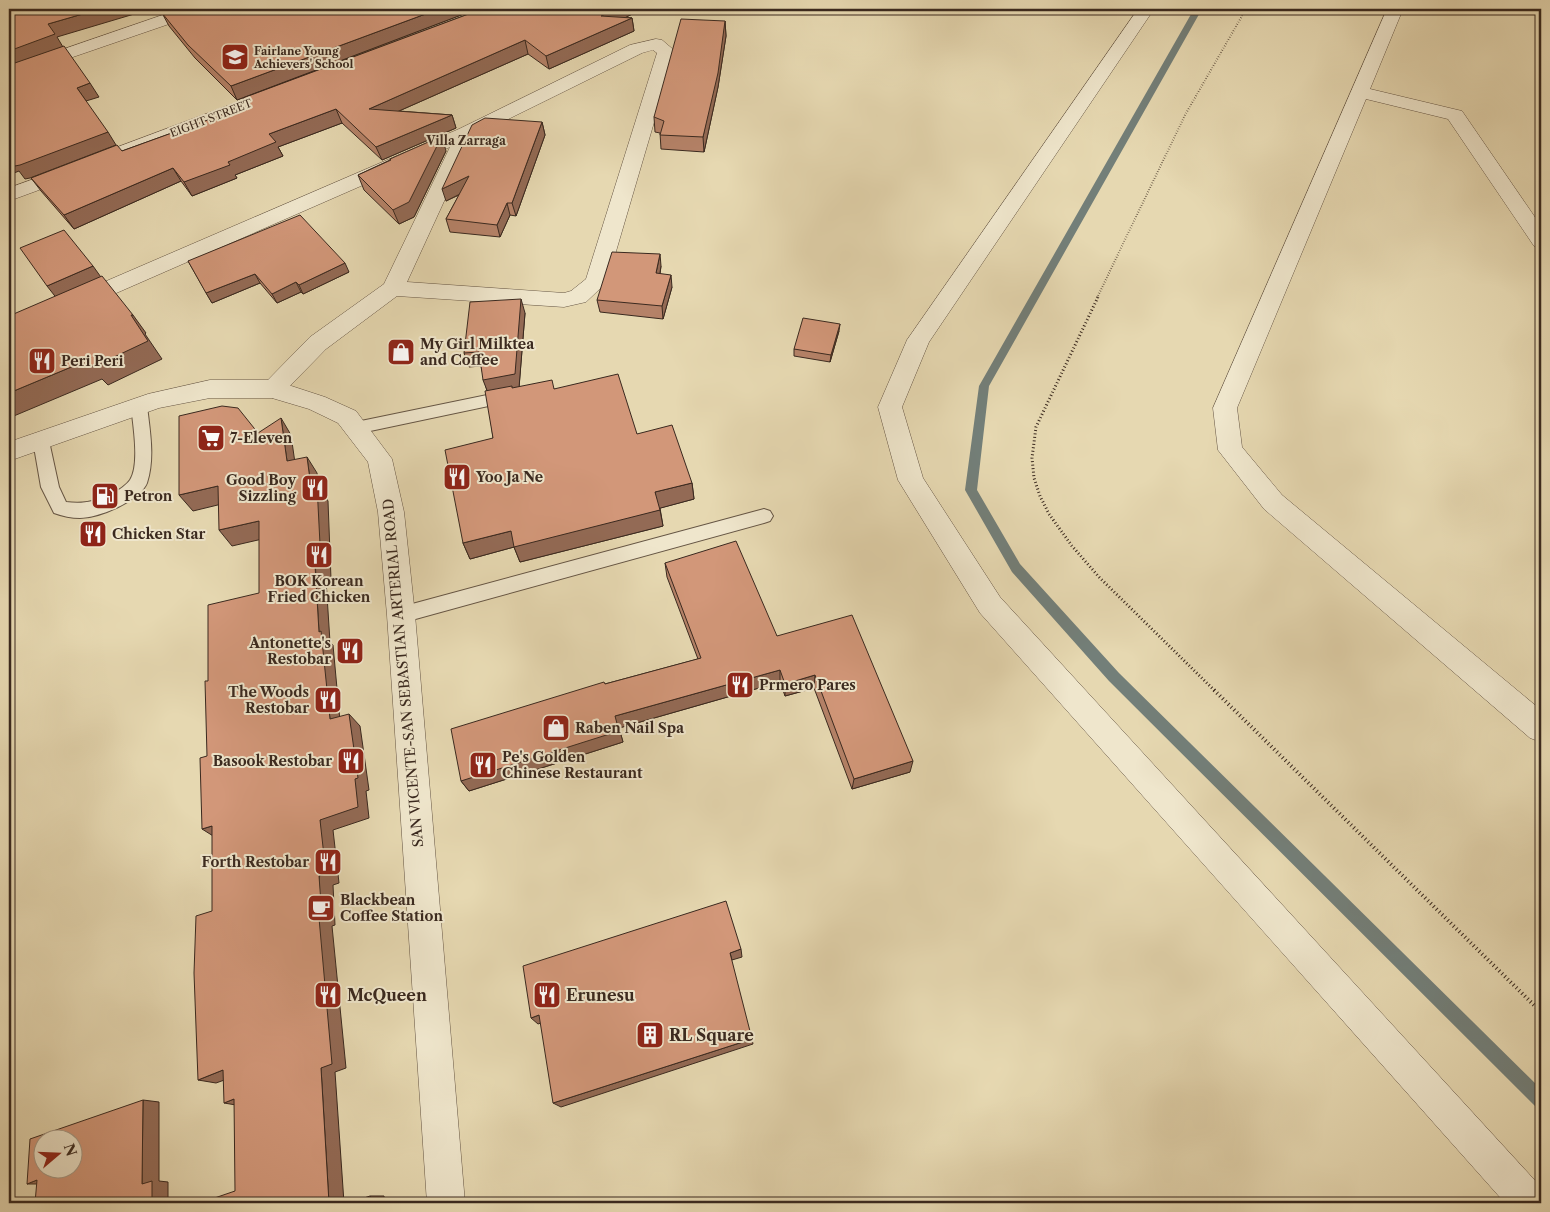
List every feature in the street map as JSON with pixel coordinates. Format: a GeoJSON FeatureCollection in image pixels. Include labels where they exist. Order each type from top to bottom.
{"type":"FeatureCollection","features":[{"type":"Feature","properties":{"kind":"street"},"geometry":{"type":"LineString","coordinates":[[9,74],[195,9]]}},
{"type":"Feature","properties":{"kind":"street"},"geometry":{"type":"LineString","coordinates":[[1146,9],[918,340],[890,407],[911,480],[990,605],[1530,1203]]}},
{"type":"Feature","properties":{"kind":"street"},"geometry":{"type":"LineString","coordinates":[[1395,9],[1225,408],[1230,450],[1273,502],[1541,728]]}},
{"type":"Feature","properties":{"kind":"street"},"geometry":{"type":"LineString","coordinates":[[9,332],[466,134],[636,49],[656,44],[666,51],[596,282],[578,298],[564,300],[393,288]]}},
{"type":"Feature","properties":{"kind":"street","name":"EIGHT STREET"},"geometry":{"type":"LineString","coordinates":[[110,156],[294,86]]}},
{"type":"Feature","properties":{"kind":"street"},"geometry":{"type":"LineString","coordinates":[[1360,92],[1454,115],[1541,241]]}},
{"type":"Feature","properties":{"kind":"street"},"geometry":{"type":"LineString","coordinates":[[273,389],[318,343],[393,288],[466,134]]}},
{"type":"Feature","properties":{"kind":"street"},"geometry":{"type":"LineString","coordinates":[[9,195],[82,167]]}},
{"type":"Feature","properties":{"kind":"street","name":"SAN VICENTE-SAN SEBASTIAN ARTERIAL ROAD"},"geometry":{"type":"LineString","coordinates":[[9,452],[156,400],[210,389],[273,389],[317,404],[347,417],[380,459],[391,512],[446,1203]]}},
{"type":"Feature","properties":{"kind":"lane"},"geometry":{"type":"LineString","coordinates":[[356,428],[528,394]]}},
{"type":"Feature","properties":{"kind":"lane"},"geometry":{"type":"LineString","coordinates":[[42,440],[50,487],[60,508],[81,511],[100,507],[120,498],[138,483],[144,455],[139,406]]}},
{"type":"Feature","properties":{"kind":"lane"},"geometry":{"type":"LineString","coordinates":[[400,615],[764,516]]}},
{"type":"Feature","properties":{"kind":"path"},"geometry":{"type":"LineString","coordinates":[[1246,9],[1185,115],[1043,411],[1034,436],[1033,478],[1042,505],[1074,549],[1099,577],[1541,1012]]}},
{"type":"Feature","properties":{"kind":"building"},"geometry":{"type":"Polygon","coordinates":[[[9,9],[100,9],[48,24],[55,34],[9,51],[9,9]]]}},
{"type":"Feature","properties":{"kind":"building"},"geometry":{"type":"Polygon","coordinates":[[[174,9],[439,9],[231,86],[188,45],[162,13],[174,9]]]}},
{"type":"Feature","properties":{"kind":"building"},"geometry":{"type":"Polygon","coordinates":[[[482,9],[615,9],[601,16],[632,18],[546,56],[525,40],[369,109],[452,115],[376,147],[336,109],[269,134],[276,142],[228,162],[230,165],[184,182],[173,168],[64,215],[31,178],[117,145],[122,151],[249,105],[243,98],[482,9]]]}},
{"type":"Feature","properties":{"kind":"building"},"geometry":{"type":"Polygon","coordinates":[[[681,19],[725,21],[718,73],[703,137],[660,135],[664,121],[654,117],[681,19]]]}},
{"type":"Feature","properties":{"kind":"building"},"geometry":{"type":"Polygon","coordinates":[[[64,46],[90,83],[77,88],[108,132],[15,166],[9,158],[9,65],[64,46]]]}},
{"type":"Feature","properties":{"kind":"building"},"geometry":{"type":"Polygon","coordinates":[[[485,118],[542,122],[512,203],[507,203],[497,225],[446,219],[469,176],[442,189],[472,125],[485,118]]]}},
{"type":"Feature","properties":{"kind":"building"},"geometry":{"type":"Polygon","coordinates":[[[442,136],[409,202],[393,210],[358,175],[390,159],[442,136]]]}},
{"type":"Feature","properties":{"kind":"building"},"geometry":{"type":"Polygon","coordinates":[[[300,215],[345,263],[299,285],[296,282],[272,294],[255,274],[206,293],[188,261],[300,215]]]}},
{"type":"Feature","properties":{"kind":"building"},"geometry":{"type":"Polygon","coordinates":[[[64,230],[93,266],[47,286],[20,248],[64,230]]]}},
{"type":"Feature","properties":{"kind":"building"},"geometry":{"type":"Polygon","coordinates":[[[612,252],[660,254],[656,273],[671,275],[662,306],[597,300],[612,252]]]}},
{"type":"Feature","properties":{"kind":"building"},"geometry":{"type":"Polygon","coordinates":[[[102,276],[133,315],[131,315],[148,341],[93,367],[88,360],[9,393],[9,316],[102,276]]]}},
{"type":"Feature","properties":{"kind":"building"},"geometry":{"type":"Polygon","coordinates":[[[521,299],[515,374],[483,380],[479,352],[464,353],[470,302],[521,299]]]}},
{"type":"Feature","properties":{"kind":"building"},"geometry":{"type":"Polygon","coordinates":[[[803,318],[840,324],[831,355],[794,349],[803,318]]]}},
{"type":"Feature","properties":{"kind":"building"},"geometry":{"type":"Polygon","coordinates":[[[618,374],[637,434],[672,425],[692,483],[655,492],[660,510],[514,547],[511,531],[463,543],[445,450],[493,438],[485,391],[552,380],[554,389],[618,374]]]}},
{"type":"Feature","properties":{"kind":"building"},"geometry":{"type":"Polygon","coordinates":[[[222,406],[238,408],[258,433],[281,418],[287,461],[307,457],[311,487],[317,485],[321,564],[315,565],[319,632],[321,631],[330,719],[349,714],[358,778],[355,779],[358,807],[320,820],[326,874],[319,876],[322,917],[319,918],[332,1064],[321,1068],[329,1203],[200,1203],[235,1191],[234,1099],[224,1103],[223,1070],[198,1080],[194,973],[196,916],[212,911],[212,826],[202,829],[200,758],[207,756],[205,681],[208,681],[208,605],[259,593],[259,521],[219,530],[218,486],[179,495],[179,416],[222,406]]]}},
{"type":"Feature","properties":{"kind":"building"},"geometry":{"type":"Polygon","coordinates":[[[736,541],[777,636],[852,615],[913,761],[854,779],[815,675],[785,684],[780,670],[615,716],[619,731],[461,781],[451,729],[604,682],[605,684],[701,658],[665,563],[736,541]]]}},
{"type":"Feature","properties":{"kind":"building"},"geometry":{"type":"Polygon","coordinates":[[[726,901],[741,949],[730,953],[752,1039],[553,1103],[539,1015],[531,1018],[523,966],[726,901]]]}},
{"type":"Feature","properties":{"kind":"building"},"geometry":{"type":"Polygon","coordinates":[[[143,1100],[142,1184],[152,1181],[152,1203],[35,1203],[37,1180],[82,1180],[82,1130],[56,1130],[143,1100]]]}},
{"type":"Feature","properties":{"kind":"building"},"geometry":{"type":"Polygon","coordinates":[[[32,1138],[32,1180],[37,1180],[27,1184],[30,1139],[32,1138]]]}},
{"type":"Feature","properties":{"kind":"building"},"geometry":{"type":"Polygon","coordinates":[[[370,1196],[371,1203],[349,1203],[370,1196]]]}},
{"type":"Feature","properties":{"kind":"waterway"},"geometry":{"type":"LineString","coordinates":[[1198,9],[984,386],[971,490],[1016,568],[1114,677],[1541,1100]]}},
{"type":"Feature","properties":{"kind":"place","name":"Fairlane Young Achievers' School"},"geometry":{"type":"Point","coordinates":[235,57]}},
{"type":"Feature","properties":{"kind":"place","name":"My Girl Milktea and Coffee"},"geometry":{"type":"Point","coordinates":[401,352]}},
{"type":"Feature","properties":{"kind":"place","name":"Peri Peri"},"geometry":{"type":"Point","coordinates":[42,361]}},
{"type":"Feature","properties":{"kind":"place","name":"7-Eleven"},"geometry":{"type":"Point","coordinates":[211,438]}},
{"type":"Feature","properties":{"kind":"place","name":"Yoo Ja Ne"},"geometry":{"type":"Point","coordinates":[457,477]}},
{"type":"Feature","properties":{"kind":"place","name":"Good Boy Sizzling"},"geometry":{"type":"Point","coordinates":[315,488]}},
{"type":"Feature","properties":{"kind":"place","name":"Petron"},"geometry":{"type":"Point","coordinates":[105,496]}},
{"type":"Feature","properties":{"kind":"place","name":"Chicken Star"},"geometry":{"type":"Point","coordinates":[93,534]}},
{"type":"Feature","properties":{"kind":"place","name":"BOK Korean Fried Chicken"},"geometry":{"type":"Point","coordinates":[319,555]}},
{"type":"Feature","properties":{"kind":"place","name":"Antonette's Restobar"},"geometry":{"type":"Point","coordinates":[350,651]}},
{"type":"Feature","properties":{"kind":"place","name":"Prmero Pares"},"geometry":{"type":"Point","coordinates":[740,685]}},
{"type":"Feature","properties":{"kind":"place","name":"The Woods Restobar"},"geometry":{"type":"Point","coordinates":[328,700]}},
{"type":"Feature","properties":{"kind":"place","name":"Raben Nail Spa"},"geometry":{"type":"Point","coordinates":[556,728]}},
{"type":"Feature","properties":{"kind":"place","name":"Basook Restobar"},"geometry":{"type":"Point","coordinates":[351,761]}},
{"type":"Feature","properties":{"kind":"place","name":"Pe's Golden Chinese Restaurant"},"geometry":{"type":"Point","coordinates":[483,765]}},
{"type":"Feature","properties":{"kind":"place","name":"Forth Restobar"},"geometry":{"type":"Point","coordinates":[328,862]}},
{"type":"Feature","properties":{"kind":"place","name":"Blackbean Coffee Station"},"geometry":{"type":"Point","coordinates":[321,908]}},
{"type":"Feature","properties":{"kind":"place","name":"McQueen"},"geometry":{"type":"Point","coordinates":[328,995]}},
{"type":"Feature","properties":{"kind":"place","name":"Erunesu"},"geometry":{"type":"Point","coordinates":[547,995]}},
{"type":"Feature","properties":{"kind":"place","name":"RL Square"},"geometry":{"type":"Point","coordinates":[650,1035]}},
{"type":"Feature","properties":{"kind":"district","name":"Villa Zarraga"},"geometry":{"type":"Point","coordinates":[466,141]}}]}
